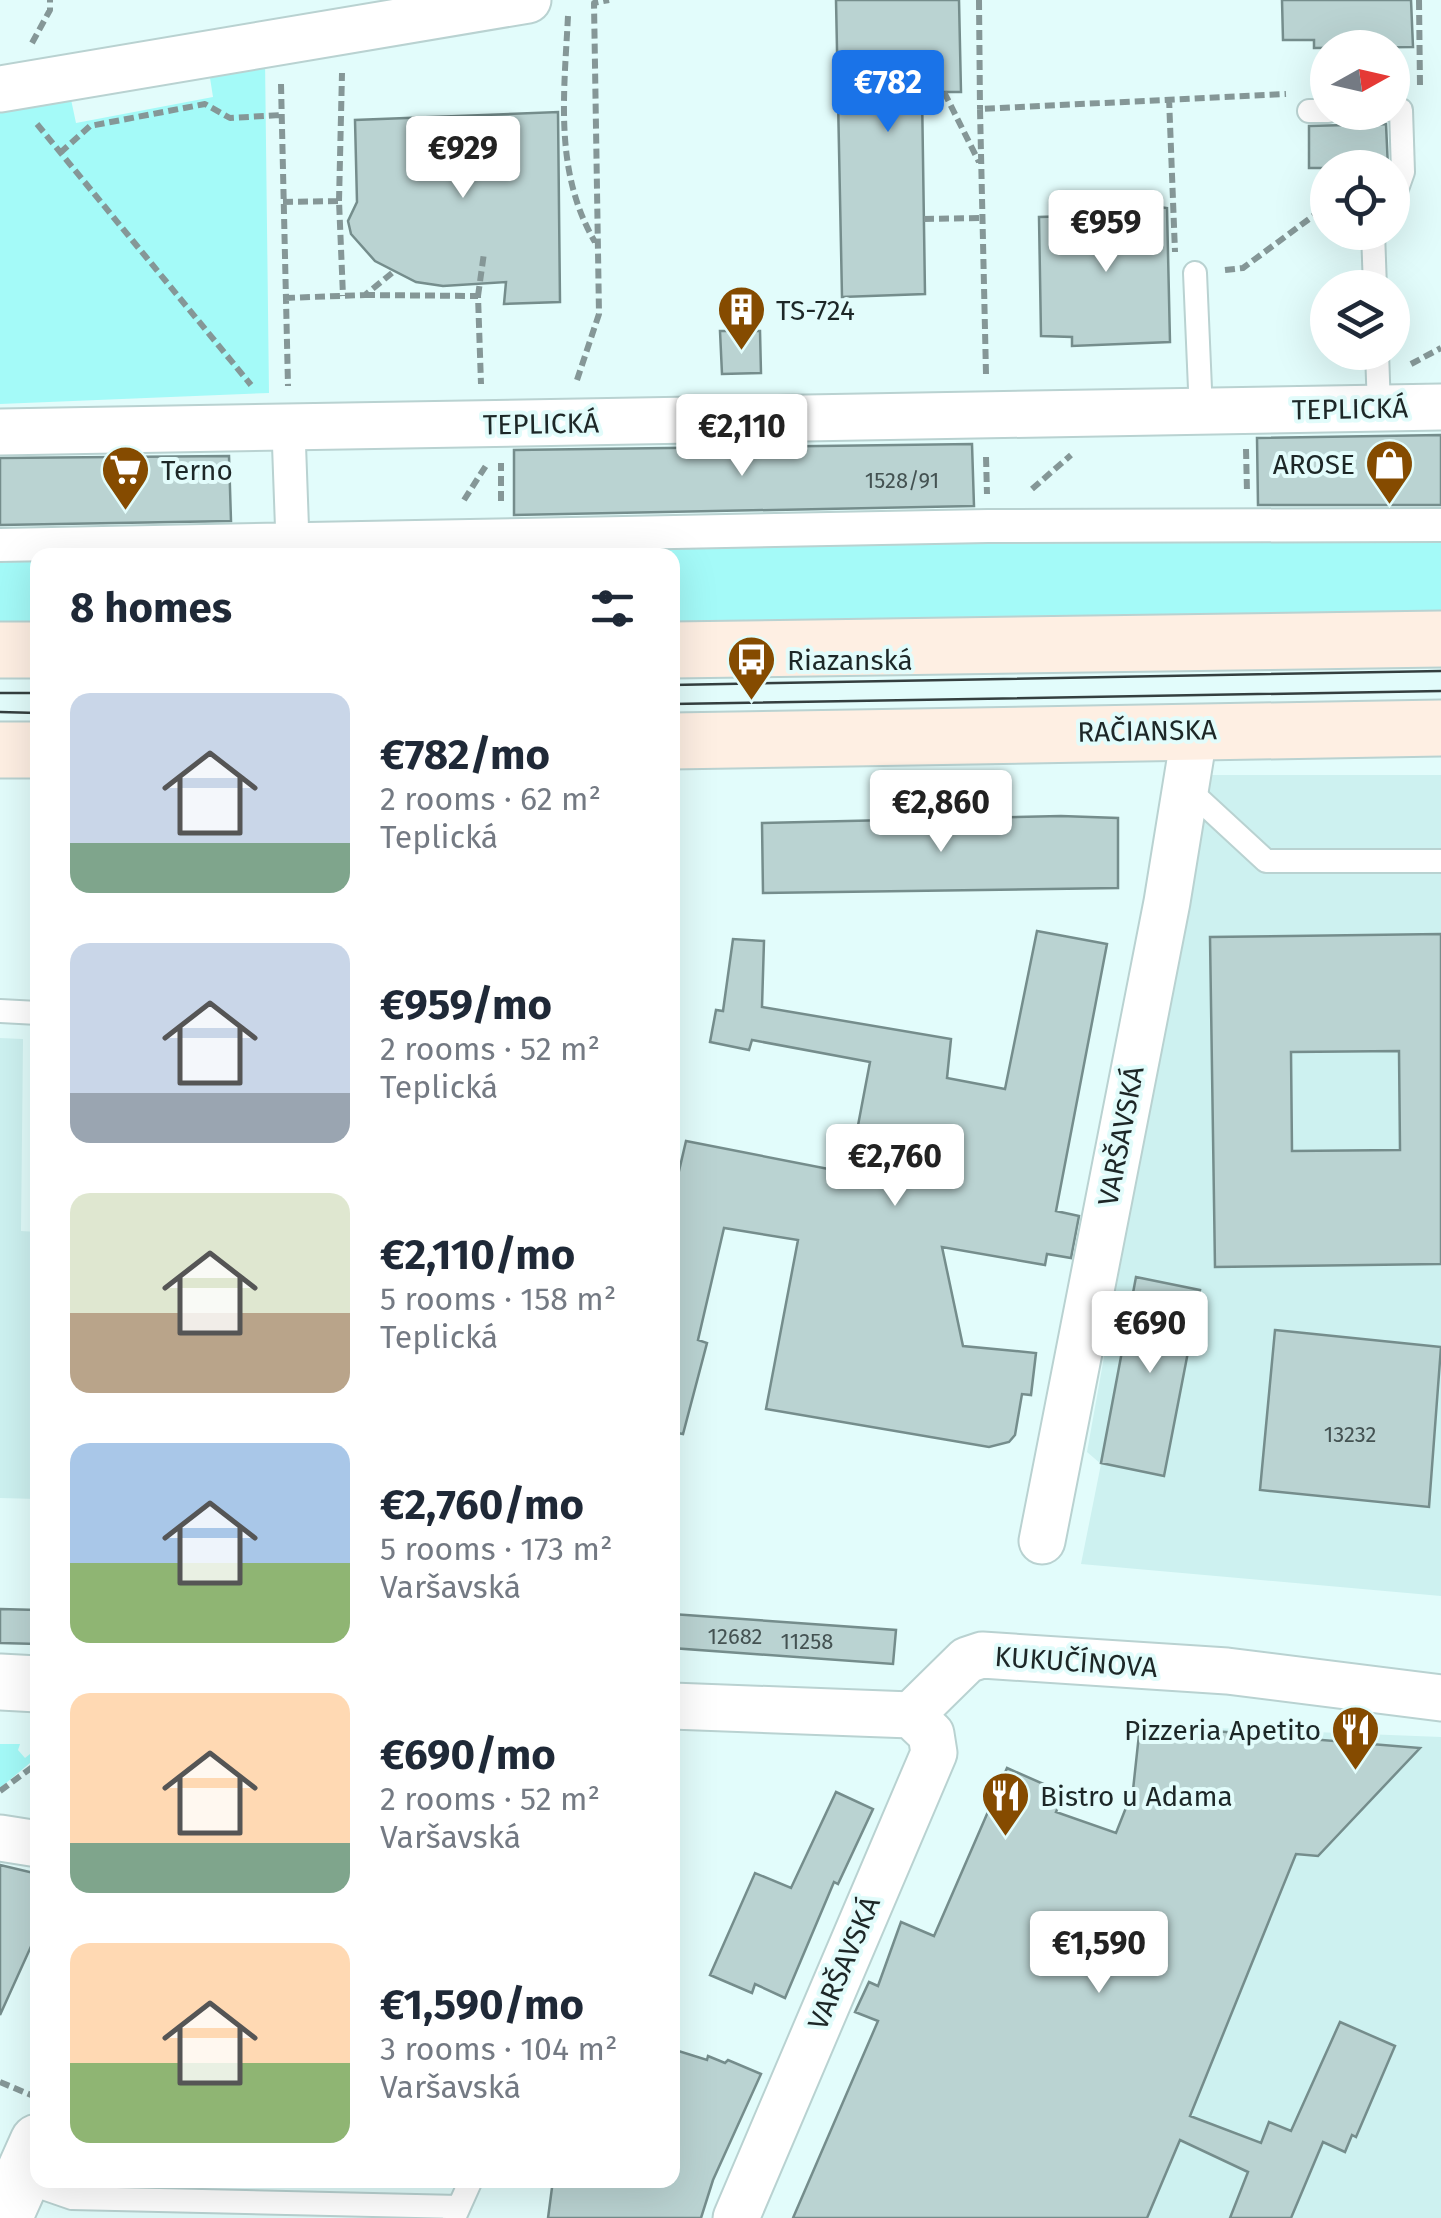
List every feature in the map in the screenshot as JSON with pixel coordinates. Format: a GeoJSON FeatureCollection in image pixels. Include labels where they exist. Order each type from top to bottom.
{"type":"FeatureCollection","features":[{"type":"Feature","properties":{"kind":"main road"},"geometry":{"type":"LineString","coordinates":[[680,650],[1441,638]]}},
{"type":"Feature","properties":{"kind":"main road"},"geometry":{"type":"LineString","coordinates":[[0,650],[30,650]]}},
{"type":"Feature","properties":{"kind":"main road","name":"RAČIANSKA"},"geometry":{"type":"LineString","coordinates":[[680,741],[1441,728]]}},
{"type":"Feature","properties":{"kind":"main road"},"geometry":{"type":"LineString","coordinates":[[0,750],[30,750]]}},
{"type":"Feature","properties":{"kind":"street"},"geometry":{"type":"LineString","coordinates":[[4,88],[528,0]]}},
{"type":"Feature","properties":{"kind":"street","name":"TEPLICKÁ"},"geometry":{"type":"LineString","coordinates":[[0,432],[495,431],[562,424],[1441,407]]}},
{"type":"Feature","properties":{"kind":"street"},"geometry":{"type":"LineString","coordinates":[[289,445],[293,548]]}},
{"type":"Feature","properties":{"kind":"street"},"geometry":{"type":"LineString","coordinates":[[0,545],[293,548],[440,538],[988,526],[1441,525]]}},
{"type":"Feature","properties":{"kind":"street","name":"VARŠAVSKÁ"},"geometry":{"type":"LineString","coordinates":[[1042,1541],[1195,730]]}},
{"type":"Feature","properties":{"kind":"street","name":"KUKUČÍNOVA"},"geometry":{"type":"LineString","coordinates":[[911,1715],[966,1660],[982,1655],[1227,1671],[1441,1698]]}},
{"type":"Feature","properties":{"kind":"street"},"geometry":{"type":"LineString","coordinates":[[0,1682],[30,1684]]}},
{"type":"Feature","properties":{"kind":"street"},"geometry":{"type":"LineString","coordinates":[[680,1708],[911,1715]]}},
{"type":"Feature","properties":{"kind":"street","name":"VARŠAVSKÁ"},"geometry":{"type":"LineString","coordinates":[[736,2218],[934,1752],[931,1734],[911,1715]]}},
{"type":"Feature","properties":{"kind":"street"},"geometry":{"type":"LineString","coordinates":[[0,1838],[30,1843]]}},
{"type":"Feature","properties":{"kind":"lane"},"geometry":{"type":"LineString","coordinates":[[1195,273],[1201,412]]}},
{"type":"Feature","properties":{"kind":"lane"},"geometry":{"type":"LineString","coordinates":[[1378,370],[1379,408]]}},
{"type":"Feature","properties":{"kind":"lane"},"geometry":{"type":"LineString","coordinates":[[1187,788],[1266,861],[1441,861]]}},
{"type":"Feature","properties":{"kind":"lane"},"geometry":{"type":"LineString","coordinates":[[0,1011],[30,1013]]}},
{"type":"Feature","properties":{"kind":"lane"},"geometry":{"type":"LineString","coordinates":[[44,2188],[72,2198],[457,2212],[468,2188]]}},
{"type":"Feature","properties":{"kind":"path"},"geometry":{"type":"LineString","coordinates":[[50,0],[50,10]]}},
{"type":"Feature","properties":{"kind":"path"},"geometry":{"type":"LineString","coordinates":[[568,0],[564,156],[578,213],[596,244]]}},
{"type":"Feature","properties":{"kind":"path"},"geometry":{"type":"LineString","coordinates":[[562,424],[599,314],[594,3],[609,0]]}},
{"type":"Feature","properties":{"kind":"path"},"geometry":{"type":"LineString","coordinates":[[979,0],[988,526]]}},
{"type":"Feature","properties":{"kind":"path"},"geometry":{"type":"LineString","coordinates":[[1410,90],[1420,90],[1419,0]]}},
{"type":"Feature","properties":{"kind":"path"},"geometry":{"type":"LineString","coordinates":[[342,296],[339,200],[343,32]]}},
{"type":"Feature","properties":{"kind":"path"},"geometry":{"type":"LineString","coordinates":[[278,43],[288,395]]}},
{"type":"Feature","properties":{"kind":"path"},"geometry":{"type":"LineString","coordinates":[[4,88],[260,395]]}},
{"type":"Feature","properties":{"kind":"path"},"geometry":{"type":"LineString","coordinates":[[944,92],[981,166]]}},
{"type":"Feature","properties":{"kind":"path"},"geometry":{"type":"LineString","coordinates":[[980,109],[1288,94]]}},
{"type":"Feature","properties":{"kind":"path"},"geometry":{"type":"LineString","coordinates":[[60,153],[90,126],[206,104],[230,118],[281,115]]}},
{"type":"Feature","properties":{"kind":"path"},"geometry":{"type":"LineString","coordinates":[[283,202],[339,200]]}},
{"type":"Feature","properties":{"kind":"path"},"geometry":{"type":"LineString","coordinates":[[924,219],[982,218]]}},
{"type":"Feature","properties":{"kind":"path"},"geometry":{"type":"LineString","coordinates":[[1195,273],[1243,268],[1310,218]]}},
{"type":"Feature","properties":{"kind":"path"},"geometry":{"type":"LineString","coordinates":[[484,254],[478,296],[495,431],[501,537]]}},
{"type":"Feature","properties":{"kind":"path"},"geometry":{"type":"LineString","coordinates":[[366,296],[392,273]]}},
{"type":"Feature","properties":{"kind":"path"},"geometry":{"type":"LineString","coordinates":[[285,298],[478,296]]}},
{"type":"Feature","properties":{"kind":"path"},"geometry":{"type":"LineString","coordinates":[[440,538],[495,431]]}},
{"type":"Feature","properties":{"kind":"path"},"geometry":{"type":"LineString","coordinates":[[1246,448],[1248,526]]}},
{"type":"Feature","properties":{"kind":"path"},"geometry":{"type":"LineString","coordinates":[[988,526],[1074,453]]}},
{"type":"Feature","properties":{"kind":"path"},"geometry":{"type":"LineString","coordinates":[[0,1792],[30,1768]]}},
{"type":"Feature","properties":{"kind":"path"},"geometry":{"type":"LineString","coordinates":[[0,2082],[30,2094]]}},
{"type":"Feature","properties":{"kind":"shaded area"},"geometry":{"type":"Polygon","coordinates":[[[265,59],[269,393],[0,404],[0,103],[69,90],[76,123],[213,97],[208,65],[265,59]]]}},
{"type":"Feature","properties":{"kind":"shaded area"},"geometry":{"type":"Polygon","coordinates":[[[1441,536],[1441,615],[680,622],[680,548],[502,548],[1441,536]]]}},
{"type":"Feature","properties":{"kind":"shaded area"},"geometry":{"type":"Polygon","coordinates":[[[30,557],[30,630],[0,631],[0,558],[30,557]]]}},
{"type":"Feature","properties":{"kind":"shaded area"},"geometry":{"type":"Polygon","coordinates":[[[1208,775],[1441,775],[1441,1596],[1081,1564],[1101,1464],[1087,1452],[1208,775]]]}},
{"type":"Feature","properties":{"kind":"shaded area"},"geometry":{"type":"Polygon","coordinates":[[[0,1038],[23,1039],[21,1231],[30,1232],[30,1499],[0,1498],[0,1038]]]}},
{"type":"Feature","properties":{"kind":"shaded area"},"geometry":{"type":"Polygon","coordinates":[[[1140,1725],[1441,1737],[1441,2218],[906,2218],[1110,1831],[1117,1832],[1133,1790],[1140,1725]]]}},
{"type":"Feature","properties":{"kind":"shaded area"},"geometry":{"type":"Polygon","coordinates":[[[0,1744],[20,1744],[18,1750],[25,1758],[30,1754],[30,1763],[0,1788],[0,1744]]]}},
{"type":"Feature","properties":{"kind":"building"},"geometry":{"type":"Polygon","coordinates":[[[836,0],[959,0],[961,92],[922,92],[925,294],[842,297],[836,0]]]}},
{"type":"Feature","properties":{"kind":"building"},"geometry":{"type":"Polygon","coordinates":[[[1282,0],[1411,0],[1413,47],[1410,30],[1310,30],[1310,40],[1283,40],[1282,0]]]}},
{"type":"Feature","properties":{"kind":"building"},"geometry":{"type":"Polygon","coordinates":[[[558,112],[560,302],[504,304],[506,282],[443,286],[416,282],[375,261],[351,234],[348,221],[357,202],[355,120],[558,112]]]}},
{"type":"Feature","properties":{"kind":"building"},"geometry":{"type":"Polygon","coordinates":[[[1309,126],[1310,130],[1386,130],[1387,150],[1310,150],[1309,168],[1309,126]]]}},
{"type":"Feature","properties":{"kind":"building"},"geometry":{"type":"Polygon","coordinates":[[[1071,206],[1167,208],[1170,342],[1072,346],[1072,337],[1041,336],[1039,217],[1072,216],[1071,206]]]}},
{"type":"Feature","properties":{"kind":"building","name":"TS-724"},"geometry":{"type":"Polygon","coordinates":[[[720,331],[760,331],[761,373],[722,374],[720,331]]]}},
{"type":"Feature","properties":{"kind":"building"},"geometry":{"type":"Polygon","coordinates":[[[1441,435],[1441,505],[1258,505],[1257,438],[1441,435]]]}},
{"type":"Feature","properties":{"kind":"building"},"geometry":{"type":"Polygon","coordinates":[[[972,444],[974,506],[514,515],[514,450],[972,444]]]}},
{"type":"Feature","properties":{"kind":"building"},"geometry":{"type":"Polygon","coordinates":[[[229,456],[231,521],[0,525],[0,458],[229,456]]]}},
{"type":"Feature","properties":{"kind":"building"},"geometry":{"type":"Polygon","coordinates":[[[1118,818],[1118,888],[763,893],[762,823],[1118,818]]]}},
{"type":"Feature","properties":{"kind":"building"},"geometry":{"type":"Polygon","coordinates":[[[1037,931],[1107,944],[1056,1211],[1079,1216],[1071,1258],[1047,1254],[1045,1265],[942,1247],[963,1346],[1036,1353],[1031,1395],[1022,1394],[1015,1435],[1009,1442],[989,1447],[766,1409],[798,1240],[724,1228],[698,1340],[707,1343],[683,1434],[680,1433],[680,1167],[686,1141],[849,1173],[870,1062],[752,1040],[749,1050],[710,1042],[716,1010],[723,1011],[733,939],[764,941],[762,1007],[951,1039],[947,1078],[1005,1089],[1037,931]]]}},
{"type":"Feature","properties":{"kind":"building"},"geometry":{"type":"Polygon","coordinates":[[[1441,934],[1441,1264],[1215,1267],[1210,937],[1441,934]],[[1399,1051],[1291,1052],[1292,1151],[1400,1150],[1399,1051]]]}},
{"type":"Feature","properties":{"kind":"building"},"geometry":{"type":"Polygon","coordinates":[[[1136,1277],[1200,1290],[1164,1476],[1101,1463],[1136,1277]]]}},
{"type":"Feature","properties":{"kind":"building"},"geometry":{"type":"Polygon","coordinates":[[[1275,1330],[1441,1347],[1429,1507],[1260,1490],[1275,1330]]]}},
{"type":"Feature","properties":{"kind":"building"},"geometry":{"type":"Polygon","coordinates":[[[0,1609],[30,1610],[30,1644],[0,1643],[0,1609]]]}},
{"type":"Feature","properties":{"kind":"building"},"geometry":{"type":"Polygon","coordinates":[[[680,1615],[896,1630],[893,1664],[680,1649],[680,1615]]]}},
{"type":"Feature","properties":{"kind":"building"},"geometry":{"type":"Polygon","coordinates":[[[1140,1725],[1420,1748],[1318,1856],[1296,1854],[1190,2116],[1261,2143],[1269,2122],[1291,2131],[1340,2022],[1395,2046],[1356,2137],[1352,2135],[1345,2152],[1323,2142],[1291,2218],[1230,2218],[1248,2172],[1180,2140],[1147,2218],[793,2218],[878,2021],[855,2012],[869,1982],[878,1986],[901,1922],[934,1936],[1007,1768],[1064,1793],[1056,1812],[1116,1833],[1133,1790],[1140,1725]]]}},
{"type":"Feature","properties":{"kind":"building"},"geometry":{"type":"Polygon","coordinates":[[[836,1792],[873,1809],[838,1884],[834,1882],[785,1998],[755,1984],[752,1993],[710,1975],[755,1873],[791,1888],[836,1792]]]}},
{"type":"Feature","properties":{"kind":"building"},"geometry":{"type":"Polygon","coordinates":[[[0,1865],[30,1872],[30,1949],[0,2015],[0,1865]]]}},
{"type":"Feature","properties":{"kind":"building"},"geometry":{"type":"Polygon","coordinates":[[[680,2052],[707,2060],[708,2056],[725,2063],[728,2060],[761,2074],[713,2180],[701,2218],[548,2218],[552,2188],[680,2188],[680,2052]]]}},
{"type":"Feature","properties":{"kind":"tram line"},"geometry":{"type":"LineString","coordinates":[[680,685],[1441,671]]}},
{"type":"Feature","properties":{"kind":"tram line"},"geometry":{"type":"LineString","coordinates":[[680,704],[1441,691]]}},
{"type":"Feature","properties":{"kind":"tram line"},"geometry":{"type":"LineString","coordinates":[[0,693],[30,693]]}},
{"type":"Feature","properties":{"kind":"tram line"},"geometry":{"type":"LineString","coordinates":[[0,712],[30,713]]}},
{"type":"Feature","properties":{"kind":"place","name":"TS-724"},"geometry":{"type":"Point","coordinates":[741,352]}},
{"type":"Feature","properties":{"kind":"place","name":"AROSE"},"geometry":{"type":"Point","coordinates":[1390,506]}},
{"type":"Feature","properties":{"kind":"place","name":"Terno"},"geometry":{"type":"Point","coordinates":[126,512]}},
{"type":"Feature","properties":{"kind":"place","name":"Riazanská"},"geometry":{"type":"Point","coordinates":[752,702]}},
{"type":"Feature","properties":{"kind":"place","name":"Pizzeria Apetito"},"geometry":{"type":"Point","coordinates":[1356,1772]}},
{"type":"Feature","properties":{"kind":"place","name":"Bistro u Adama"},"geometry":{"type":"Point","coordinates":[1005,1838]}}]}
